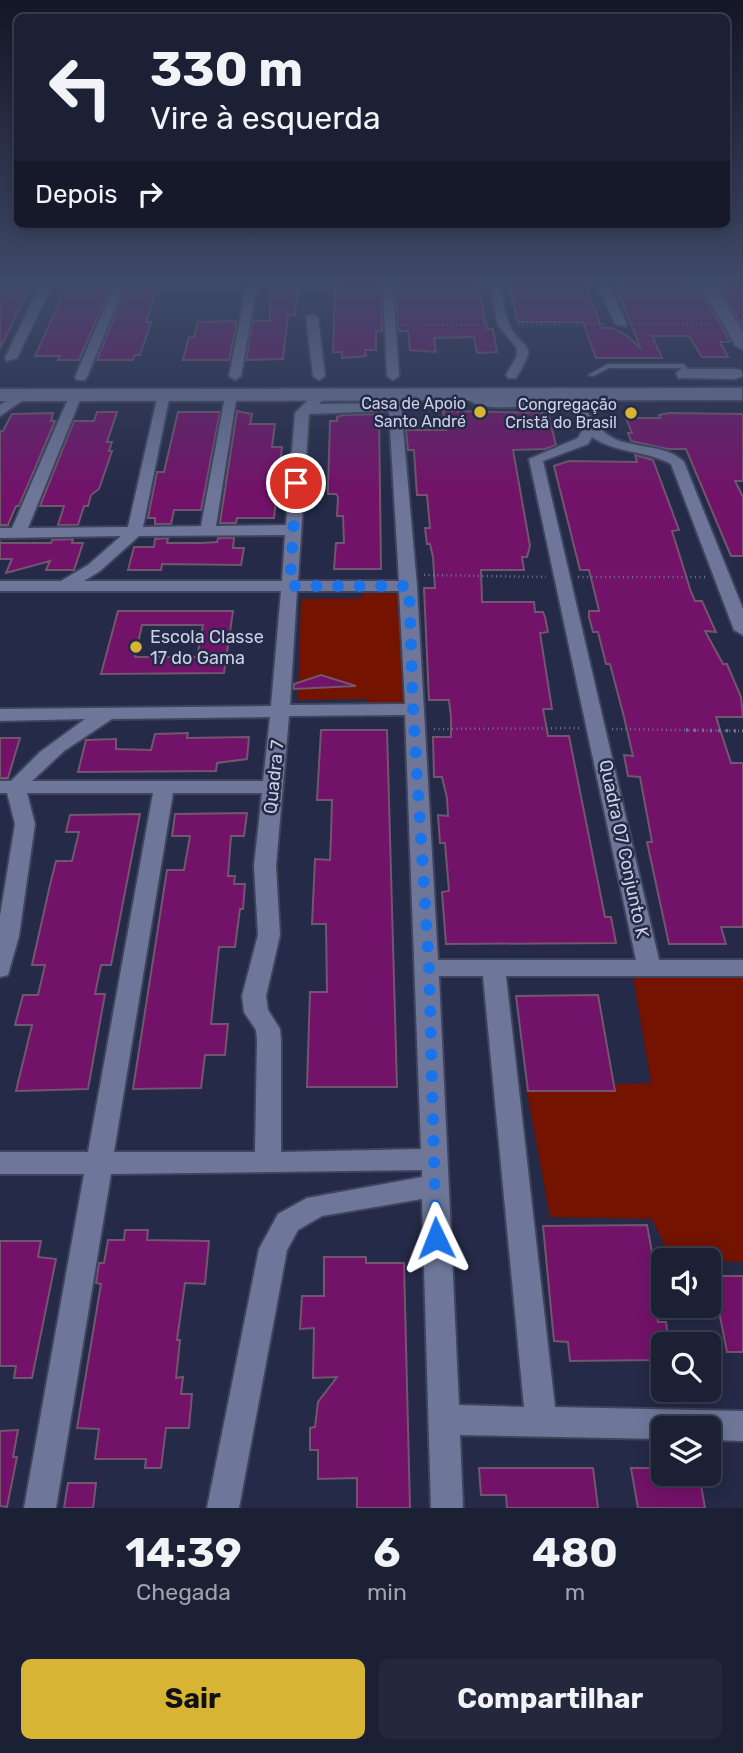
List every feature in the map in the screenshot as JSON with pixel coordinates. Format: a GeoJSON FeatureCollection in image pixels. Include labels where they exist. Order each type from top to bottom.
{"type":"FeatureCollection","features":[{"type":"Feature","properties":{"kind":"main road"},"geometry":{"type":"LineString","coordinates":[[585,375],[740,371]]}},
{"type":"Feature","properties":{"kind":"main road"},"geometry":{"type":"LineString","coordinates":[[740,371],[728,380],[730,387],[742,394]]}},
{"type":"Feature","properties":{"kind":"main road"},"geometry":{"type":"LineString","coordinates":[[505,375],[538,375]]}},
{"type":"Feature","properties":{"kind":"main road"},"geometry":{"type":"LineString","coordinates":[[0,377],[164,394],[233,385]]}},
{"type":"Feature","properties":{"kind":"main road"},"geometry":{"type":"LineString","coordinates":[[342,385],[389,384]]}},
{"type":"Feature","properties":{"kind":"main road"},"geometry":{"type":"LineString","coordinates":[[0,394],[21,395],[78,386],[233,385],[307,390],[342,385],[389,384],[467,394],[742,394]]}},
{"type":"Feature","properties":{"kind":"street"},"geometry":{"type":"LineString","coordinates":[[11,358],[13,354]]}},
{"type":"Feature","properties":{"kind":"street"},"geometry":{"type":"LineString","coordinates":[[18,533],[91,354]]}},
{"type":"Feature","properties":{"kind":"street"},"geometry":{"type":"LineString","coordinates":[[208,530],[239,354]]}},
{"type":"Feature","properties":{"kind":"street","name":"Quadra 7"},"geometry":{"type":"LineString","coordinates":[[268,1163],[268,1029],[253,1003],[255,985],[269,935],[265,866],[280,713],[302,413],[309,354]]}},
{"type":"Feature","properties":{"kind":"street"},"geometry":{"type":"LineString","coordinates":[[390,354],[389,384],[409,580],[414,720],[429,968],[447,1508]]}},
{"type":"Feature","properties":{"kind":"street"},"geometry":{"type":"LineString","coordinates":[[505,375],[523,354]]}},
{"type":"Feature","properties":{"kind":"street"},"geometry":{"type":"LineString","coordinates":[[307,390],[389,384]]}},
{"type":"Feature","properties":{"kind":"street"},"geometry":{"type":"LineString","coordinates":[[65,586],[94,568],[134,533],[153,435],[164,394]]}},
{"type":"Feature","properties":{"kind":"street"},"geometry":{"type":"LineString","coordinates":[[467,394],[484,401],[555,401],[570,404],[581,410],[590,429],[619,447],[664,455],[677,462],[743,630]]}},
{"type":"Feature","properties":{"kind":"street"},"geometry":{"type":"LineString","coordinates":[[0,412],[21,395]]}},
{"type":"Feature","properties":{"kind":"street","name":"Quadra 07 Conjunto K"},"geometry":{"type":"LineString","coordinates":[[590,429],[583,441],[536,459],[650,969]]}},
{"type":"Feature","properties":{"kind":"street"},"geometry":{"type":"LineString","coordinates":[[0,533],[292,530]]}},
{"type":"Feature","properties":{"kind":"street"},"geometry":{"type":"LineString","coordinates":[[94,568],[95,534]]}},
{"type":"Feature","properties":{"kind":"street"},"geometry":{"type":"LineString","coordinates":[[0,586],[290,586],[409,580]]}},
{"type":"Feature","properties":{"kind":"street"},"geometry":{"type":"LineString","coordinates":[[0,715],[280,713],[414,720]]}},
{"type":"Feature","properties":{"kind":"street"},"geometry":{"type":"LineString","coordinates":[[8,787],[75,733],[106,714]]}},
{"type":"Feature","properties":{"kind":"street"},"geometry":{"type":"LineString","coordinates":[[40,1508],[163,786]]}},
{"type":"Feature","properties":{"kind":"street"},"geometry":{"type":"LineString","coordinates":[[8,787],[273,787]]}},
{"type":"Feature","properties":{"kind":"street"},"geometry":{"type":"LineString","coordinates":[[0,969],[25,824],[8,787]]}},
{"type":"Feature","properties":{"kind":"street"},"geometry":{"type":"LineString","coordinates":[[429,968],[743,968]]}},
{"type":"Feature","properties":{"kind":"street"},"geometry":{"type":"LineString","coordinates":[[494,969],[541,1421]]}},
{"type":"Feature","properties":{"kind":"street"},"geometry":{"type":"LineString","coordinates":[[0,1163],[268,1163],[434,1173]]}},
{"type":"Feature","properties":{"kind":"street"},"geometry":{"type":"LineString","coordinates":[[223,1508],[273,1249],[288,1222],[317,1206],[434,1173]]}},
{"type":"Feature","properties":{"kind":"street"},"geometry":{"type":"LineString","coordinates":[[444,1420],[743,1426]]}},
{"type":"Feature","properties":{"kind":"path"},"geometry":{"type":"LineString","coordinates":[[409,580],[723,577]]}},
{"type":"Feature","properties":{"kind":"path"},"geometry":{"type":"LineString","coordinates":[[414,720],[743,731]]}},
{"type":"Feature","properties":{"kind":"shaded area"},"geometry":{"type":"Polygon","coordinates":[[[363,593],[403,594],[408,707],[370,710],[368,699],[298,700],[301,599],[362,598],[363,593]]]}},
{"type":"Feature","properties":{"kind":"shaded area"},"geometry":{"type":"Polygon","coordinates":[[[633,977],[743,977],[743,1262],[721,1261],[721,1248],[666,1248],[652,1219],[550,1217],[526,1087],[651,1083],[633,977]]]}},
{"type":"Feature","properties":{"kind":"building"},"geometry":{"type":"Polygon","coordinates":[[[81,354],[79,360],[58,360],[60,356],[35,356],[81,354]]]}},
{"type":"Feature","properties":{"kind":"building"},"geometry":{"type":"Polygon","coordinates":[[[99,354],[140,354],[135,355],[133,360],[97,360],[99,354]]]}},
{"type":"Feature","properties":{"kind":"building"},"geometry":{"type":"Polygon","coordinates":[[[184,354],[230,354],[229,360],[183,360],[184,354]]]}},
{"type":"Feature","properties":{"kind":"building"},"geometry":{"type":"Polygon","coordinates":[[[247,354],[284,354],[283,359],[246,360],[247,354]]]}},
{"type":"Feature","properties":{"kind":"building"},"geometry":{"type":"Polygon","coordinates":[[[342,354],[366,356],[342,358],[342,354]]]}},
{"type":"Feature","properties":{"kind":"building"},"geometry":{"type":"Polygon","coordinates":[[[595,354],[660,354],[662,358],[596,358],[595,354]]]}},
{"type":"Feature","properties":{"kind":"building"},"geometry":{"type":"Polygon","coordinates":[[[700,354],[727,354],[728,357],[702,357],[700,354]]]}},
{"type":"Feature","properties":{"kind":"building"},"geometry":{"type":"Polygon","coordinates":[[[237,411],[252,414],[250,424],[275,424],[272,447],[282,447],[274,518],[237,518],[236,523],[220,523],[237,411]]]}},
{"type":"Feature","properties":{"kind":"building"},"geometry":{"type":"Polygon","coordinates":[[[443,411],[548,413],[556,445],[545,449],[513,450],[530,546],[527,557],[522,557],[524,570],[481,570],[482,602],[534,602],[535,612],[543,612],[545,617],[548,632],[540,633],[552,709],[543,709],[548,736],[569,736],[605,917],[611,917],[616,943],[446,944],[442,892],[449,891],[445,843],[440,843],[438,815],[448,816],[447,798],[442,777],[434,777],[433,737],[451,737],[451,718],[449,700],[429,700],[424,588],[435,588],[433,557],[430,544],[427,544],[425,528],[430,528],[427,495],[417,495],[414,450],[408,450],[406,430],[446,430],[443,411]]]}},
{"type":"Feature","properties":{"kind":"building"},"geometry":{"type":"Polygon","coordinates":[[[97,412],[117,412],[107,442],[112,442],[109,451],[112,451],[99,489],[91,495],[88,506],[84,506],[78,525],[58,525],[64,506],[40,506],[74,421],[94,421],[97,412]]]}},
{"type":"Feature","properties":{"kind":"building"},"geometry":{"type":"Polygon","coordinates":[[[178,412],[220,412],[201,510],[174,510],[171,524],[155,524],[155,518],[148,518],[157,472],[164,472],[178,412]]]}},
{"type":"Feature","properties":{"kind":"building"},"geometry":{"type":"Polygon","coordinates":[[[53,413],[51,421],[55,421],[19,506],[16,506],[8,525],[0,525],[0,431],[3,431],[12,414],[53,413]]]}},
{"type":"Feature","properties":{"kind":"building"},"geometry":{"type":"Polygon","coordinates":[[[379,414],[381,569],[334,569],[336,543],[344,543],[343,516],[337,516],[338,497],[336,494],[328,494],[330,421],[337,421],[337,417],[343,415],[379,414]]]}},
{"type":"Feature","properties":{"kind":"building"},"geometry":{"type":"Polygon","coordinates":[[[743,414],[743,481],[735,481],[743,497],[743,556],[731,556],[686,449],[668,449],[631,441],[628,433],[632,433],[626,418],[660,418],[659,415],[743,414]]]}},
{"type":"Feature","properties":{"kind":"building"},"geometry":{"type":"Polygon","coordinates":[[[635,455],[653,460],[679,530],[672,531],[691,592],[695,601],[702,601],[716,632],[705,631],[723,664],[727,664],[741,697],[743,717],[716,717],[731,763],[743,763],[743,927],[721,927],[726,944],[669,944],[647,842],[652,842],[640,777],[628,776],[624,755],[633,756],[624,717],[610,664],[606,664],[598,632],[593,632],[589,617],[589,611],[599,611],[597,602],[589,570],[580,570],[554,466],[569,461],[637,462],[635,455]]]}},
{"type":"Feature","properties":{"kind":"building"},"geometry":{"type":"Polygon","coordinates":[[[168,538],[167,543],[217,542],[218,538],[234,538],[233,548],[244,548],[241,565],[162,564],[161,570],[128,570],[134,547],[154,547],[155,539],[168,538]]]}},
{"type":"Feature","properties":{"kind":"building"},"geometry":{"type":"Polygon","coordinates":[[[73,539],[72,543],[83,543],[74,570],[46,570],[50,561],[6,573],[12,559],[0,559],[0,541],[51,543],[52,540],[73,539]]]}},
{"type":"Feature","properties":{"kind":"building"},"geometry":{"type":"Polygon","coordinates":[[[118,611],[233,611],[224,673],[101,674],[118,611]],[[142,625],[135,657],[197,657],[203,625],[142,625]]]}},
{"type":"Feature","properties":{"kind":"building"},"geometry":{"type":"Polygon","coordinates":[[[321,675],[356,686],[294,689],[294,684],[321,675]]]}},
{"type":"Feature","properties":{"kind":"building"},"geometry":{"type":"Polygon","coordinates":[[[321,730],[387,730],[397,1087],[307,1087],[310,992],[327,992],[326,924],[312,924],[315,859],[330,860],[332,800],[317,800],[321,730]]]}},
{"type":"Feature","properties":{"kind":"building"},"geometry":{"type":"Polygon","coordinates":[[[188,733],[187,738],[249,737],[247,759],[217,763],[216,771],[78,772],[86,740],[116,739],[116,749],[151,750],[155,734],[188,733]]]}},
{"type":"Feature","properties":{"kind":"building"},"geometry":{"type":"Polygon","coordinates":[[[0,738],[20,738],[8,778],[0,778],[0,738]]]}},
{"type":"Feature","properties":{"kind":"building"},"geometry":{"type":"Polygon","coordinates":[[[247,813],[244,836],[231,836],[228,876],[235,876],[234,884],[245,884],[243,909],[240,909],[235,947],[219,947],[211,1024],[228,1024],[225,1055],[205,1055],[201,1088],[133,1089],[167,870],[184,870],[190,836],[172,836],[175,814],[247,813]]]}},
{"type":"Feature","properties":{"kind":"building"},"geometry":{"type":"Polygon","coordinates":[[[140,814],[111,965],[101,965],[95,994],[105,994],[88,1089],[16,1091],[32,1025],[15,1025],[23,995],[38,995],[45,965],[32,965],[56,861],[72,861],[79,832],[66,832],[70,815],[140,814]]]}},
{"type":"Feature","properties":{"kind":"building"},"geometry":{"type":"Polygon","coordinates":[[[598,995],[615,1091],[528,1091],[516,996],[598,995]]]}},
{"type":"Feature","properties":{"kind":"building"},"geometry":{"type":"Polygon","coordinates":[[[647,1225],[651,1248],[651,1318],[666,1322],[668,1332],[651,1332],[651,1360],[570,1361],[568,1342],[554,1341],[543,1226],[647,1225]]]}},
{"type":"Feature","properties":{"kind":"building"},"geometry":{"type":"Polygon","coordinates":[[[125,1230],[148,1230],[147,1240],[209,1241],[205,1284],[185,1283],[177,1340],[180,1340],[176,1378],[183,1377],[181,1394],[192,1394],[189,1428],[166,1428],[161,1468],[145,1468],[146,1459],[95,1459],[99,1429],[77,1428],[101,1284],[96,1283],[99,1263],[104,1263],[108,1240],[124,1240],[125,1230]]]}},
{"type":"Feature","properties":{"kind":"building"},"geometry":{"type":"Polygon","coordinates":[[[0,1241],[41,1241],[38,1257],[56,1259],[32,1378],[14,1378],[16,1366],[0,1366],[0,1241]]]}},
{"type":"Feature","properties":{"kind":"building"},"geometry":{"type":"Polygon","coordinates":[[[324,1257],[366,1257],[366,1263],[404,1263],[410,1508],[357,1508],[357,1478],[318,1479],[318,1450],[310,1450],[310,1428],[315,1427],[318,1402],[337,1377],[313,1378],[314,1328],[300,1329],[302,1296],[324,1296],[324,1257]]]}},
{"type":"Feature","properties":{"kind":"building"},"geometry":{"type":"Polygon","coordinates":[[[721,1276],[743,1276],[743,1352],[727,1352],[720,1318],[721,1276]]]}},
{"type":"Feature","properties":{"kind":"building"},"geometry":{"type":"Polygon","coordinates":[[[18,1430],[13,1457],[17,1457],[7,1507],[0,1506],[0,1431],[18,1430]]]}},
{"type":"Feature","properties":{"kind":"building"},"geometry":{"type":"Polygon","coordinates":[[[479,1468],[593,1468],[598,1508],[507,1508],[506,1495],[481,1495],[479,1468]]]}},
{"type":"Feature","properties":{"kind":"building"},"geometry":{"type":"Polygon","coordinates":[[[631,1468],[651,1468],[651,1486],[701,1486],[705,1508],[638,1508],[631,1468]]]}},
{"type":"Feature","properties":{"kind":"building"},"geometry":{"type":"Polygon","coordinates":[[[68,1483],[96,1483],[93,1508],[64,1508],[68,1483]]]}},
{"type":"Feature","properties":{"kind":"place","name":"Casa de Apoio Santo André"},"geometry":{"type":"Point","coordinates":[480,412]}},
{"type":"Feature","properties":{"kind":"place","name":"Congregação Cristã do Brasil"},"geometry":{"type":"Point","coordinates":[631,413]}},
{"type":"Feature","properties":{"kind":"place","name":"Escola Classe 17 do Gama"},"geometry":{"type":"Point","coordinates":[136,647]}},
{"type":"Feature","properties":{"kind":"route"},"geometry":{"type":"LineString","coordinates":[[296,483],[290,586],[409,586],[413,709],[429,968],[436,1238]]}}]}
